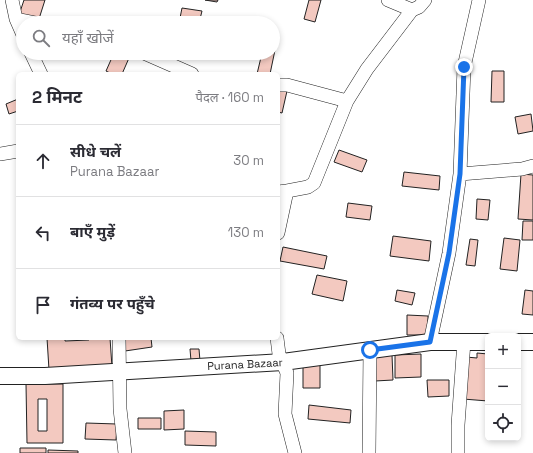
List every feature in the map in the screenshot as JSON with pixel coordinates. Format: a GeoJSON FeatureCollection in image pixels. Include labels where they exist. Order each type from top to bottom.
{"type":"FeatureCollection","features":[{"type":"Feature","properties":{"kind":"street"},"geometry":{"type":"LineString","coordinates":[[12,0],[16,19]]}},
{"type":"Feature","properties":{"kind":"street"},"geometry":{"type":"LineString","coordinates":[[388,0],[412,10]]}},
{"type":"Feature","properties":{"kind":"street"},"geometry":{"type":"LineString","coordinates":[[280,212],[282,192],[308,187],[314,183],[347,101],[367,68],[412,10],[419,7],[425,0]]}},
{"type":"Feature","properties":{"kind":"street"},"geometry":{"type":"LineString","coordinates":[[430,342],[449,253],[460,174],[464,67],[479,0]]}},
{"type":"Feature","properties":{"kind":"street"},"geometry":{"type":"LineString","coordinates":[[34,60],[40,72]]}},
{"type":"Feature","properties":{"kind":"street"},"geometry":{"type":"LineString","coordinates":[[160,60],[187,72]]}},
{"type":"Feature","properties":{"kind":"street"},"geometry":{"type":"LineString","coordinates":[[280,85],[286,85],[347,101]]}},
{"type":"Feature","properties":{"kind":"street"},"geometry":{"type":"LineString","coordinates":[[0,154],[16,151]]}},
{"type":"Feature","properties":{"kind":"street"},"geometry":{"type":"LineString","coordinates":[[460,174],[522,169],[533,166]]}},
{"type":"Feature","properties":{"kind":"street"},"geometry":{"type":"LineString","coordinates":[[118,340],[125,453]]}},
{"type":"Feature","properties":{"kind":"street"},"geometry":{"type":"LineString","coordinates":[[276,340],[277,348],[288,380],[285,414],[295,453]]}},
{"type":"Feature","properties":{"kind":"street"},"geometry":{"type":"LineString","coordinates":[[458,453],[458,425],[464,341]]}},
{"type":"Feature","properties":{"kind":"street","name":"Purana Bazaar"},"geometry":{"type":"LineString","coordinates":[[0,376],[45,376],[283,362],[430,342],[485,342]]}},
{"type":"Feature","properties":{"kind":"street"},"geometry":{"type":"LineString","coordinates":[[521,342],[533,342]]}},
{"type":"Feature","properties":{"kind":"street"},"geometry":{"type":"LineString","coordinates":[[369,453],[370,350]]}},
{"type":"Feature","properties":{"kind":"building"},"geometry":{"type":"Polygon","coordinates":[[[24,0],[45,0],[40,16],[19,15],[24,0]]]}},
{"type":"Feature","properties":{"kind":"building"},"geometry":{"type":"Polygon","coordinates":[[[205,0],[218,0],[217,2],[205,0]]]}},
{"type":"Feature","properties":{"kind":"building"},"geometry":{"type":"Polygon","coordinates":[[[309,0],[321,0],[315,22],[304,19],[309,0]]]}},
{"type":"Feature","properties":{"kind":"building"},"geometry":{"type":"Polygon","coordinates":[[[182,8],[202,11],[201,16],[180,16],[182,8]]]}},
{"type":"Feature","properties":{"kind":"building"},"geometry":{"type":"Polygon","coordinates":[[[111,60],[128,60],[123,72],[106,71],[111,60]]]}},
{"type":"Feature","properties":{"kind":"building"},"geometry":{"type":"Polygon","coordinates":[[[260,60],[273,60],[270,72],[257,72],[260,60]]]}},
{"type":"Feature","properties":{"kind":"building"},"geometry":{"type":"Polygon","coordinates":[[[492,71],[504,71],[504,102],[491,102],[492,71]]]}},
{"type":"Feature","properties":{"kind":"building"},"geometry":{"type":"Polygon","coordinates":[[[280,89],[287,91],[282,113],[280,112],[280,89]]]}},
{"type":"Feature","properties":{"kind":"building"},"geometry":{"type":"Polygon","coordinates":[[[16,100],[16,112],[9,114],[6,104],[16,100]]]}},
{"type":"Feature","properties":{"kind":"building"},"geometry":{"type":"Polygon","coordinates":[[[531,114],[533,131],[518,134],[515,117],[531,114]]]}},
{"type":"Feature","properties":{"kind":"building"},"geometry":{"type":"Polygon","coordinates":[[[339,150],[367,160],[362,172],[334,162],[339,150]]]}},
{"type":"Feature","properties":{"kind":"building"},"geometry":{"type":"Polygon","coordinates":[[[404,172],[440,176],[439,190],[402,186],[404,172]]]}},
{"type":"Feature","properties":{"kind":"building"},"geometry":{"type":"Polygon","coordinates":[[[521,174],[533,175],[533,220],[518,219],[521,174]]]}},
{"type":"Feature","properties":{"kind":"building"},"geometry":{"type":"Polygon","coordinates":[[[477,199],[490,200],[488,220],[476,219],[477,199]]]}},
{"type":"Feature","properties":{"kind":"building"},"geometry":{"type":"Polygon","coordinates":[[[348,203],[372,206],[370,220],[346,217],[348,203]]]}},
{"type":"Feature","properties":{"kind":"building"},"geometry":{"type":"Polygon","coordinates":[[[523,221],[533,221],[533,240],[522,240],[523,221]]]}},
{"type":"Feature","properties":{"kind":"building"},"geometry":{"type":"Polygon","coordinates":[[[393,236],[431,241],[429,261],[390,256],[393,236]]]}},
{"type":"Feature","properties":{"kind":"building"},"geometry":{"type":"Polygon","coordinates":[[[504,238],[520,240],[517,271],[500,269],[504,238]]]}},
{"type":"Feature","properties":{"kind":"building"},"geometry":{"type":"Polygon","coordinates":[[[470,239],[478,240],[475,266],[466,265],[470,239]]]}},
{"type":"Feature","properties":{"kind":"building"},"geometry":{"type":"Polygon","coordinates":[[[283,247],[327,256],[324,269],[280,261],[283,247]]]}},
{"type":"Feature","properties":{"kind":"building"},"geometry":{"type":"Polygon","coordinates":[[[317,275],[347,281],[343,301],[312,294],[317,275]]]}},
{"type":"Feature","properties":{"kind":"building"},"geometry":{"type":"Polygon","coordinates":[[[397,290],[415,293],[412,305],[395,301],[397,290]]]}},
{"type":"Feature","properties":{"kind":"building"},"geometry":{"type":"Polygon","coordinates":[[[525,290],[533,291],[533,315],[522,314],[525,290]]]}},
{"type":"Feature","properties":{"kind":"building"},"geometry":{"type":"Polygon","coordinates":[[[407,315],[428,316],[428,335],[407,335],[407,315]]]}},
{"type":"Feature","properties":{"kind":"building"},"geometry":{"type":"Polygon","coordinates":[[[47,340],[110,340],[112,367],[49,370],[47,340]]]}},
{"type":"Feature","properties":{"kind":"building"},"geometry":{"type":"Polygon","coordinates":[[[123,340],[151,340],[152,347],[125,351],[123,340]]]}},
{"type":"Feature","properties":{"kind":"building"},"geometry":{"type":"Polygon","coordinates":[[[190,349],[199,349],[200,361],[191,361],[190,349]]]}},
{"type":"Feature","properties":{"kind":"building"},"geometry":{"type":"Polygon","coordinates":[[[477,353],[485,354],[485,401],[463,399],[466,357],[477,358],[477,353]]]}},
{"type":"Feature","properties":{"kind":"building"},"geometry":{"type":"Polygon","coordinates":[[[421,354],[421,377],[395,378],[395,355],[421,354]]]}},
{"type":"Feature","properties":{"kind":"building"},"geometry":{"type":"Polygon","coordinates":[[[374,355],[392,355],[393,380],[375,381],[374,355]]]}},
{"type":"Feature","properties":{"kind":"building"},"geometry":{"type":"Polygon","coordinates":[[[303,365],[320,365],[320,388],[303,388],[303,365]]]}},
{"type":"Feature","properties":{"kind":"building"},"geometry":{"type":"Polygon","coordinates":[[[427,380],[449,380],[449,396],[428,397],[427,380]]]}},
{"type":"Feature","properties":{"kind":"building"},"geometry":{"type":"Polygon","coordinates":[[[26,384],[63,384],[63,443],[27,443],[26,384]],[[38,399],[38,431],[47,431],[47,399],[38,399]]]}},
{"type":"Feature","properties":{"kind":"building"},"geometry":{"type":"Polygon","coordinates":[[[309,405],[351,410],[350,423],[308,419],[309,405]]]}},
{"type":"Feature","properties":{"kind":"building"},"geometry":{"type":"Polygon","coordinates":[[[184,410],[184,429],[164,430],[164,411],[184,410]]]}},
{"type":"Feature","properties":{"kind":"building"},"geometry":{"type":"Polygon","coordinates":[[[138,418],[161,418],[161,429],[138,429],[138,418]]]}},
{"type":"Feature","properties":{"kind":"building"},"geometry":{"type":"Polygon","coordinates":[[[86,423],[117,424],[116,440],[85,439],[86,423]]]}},
{"type":"Feature","properties":{"kind":"building"},"geometry":{"type":"Polygon","coordinates":[[[185,431],[216,432],[216,446],[185,445],[185,431]]]}},
{"type":"Feature","properties":{"kind":"building"},"geometry":{"type":"Polygon","coordinates":[[[20,448],[46,448],[46,453],[20,453],[20,448]]]}},
{"type":"Feature","properties":{"kind":"building"},"geometry":{"type":"Polygon","coordinates":[[[48,450],[78,451],[78,453],[48,453],[48,450]]]}},
{"type":"Feature","properties":{"kind":"route"},"geometry":{"type":"LineString","coordinates":[[370,350],[430,342],[449,253],[460,174],[464,67]]}}]}
